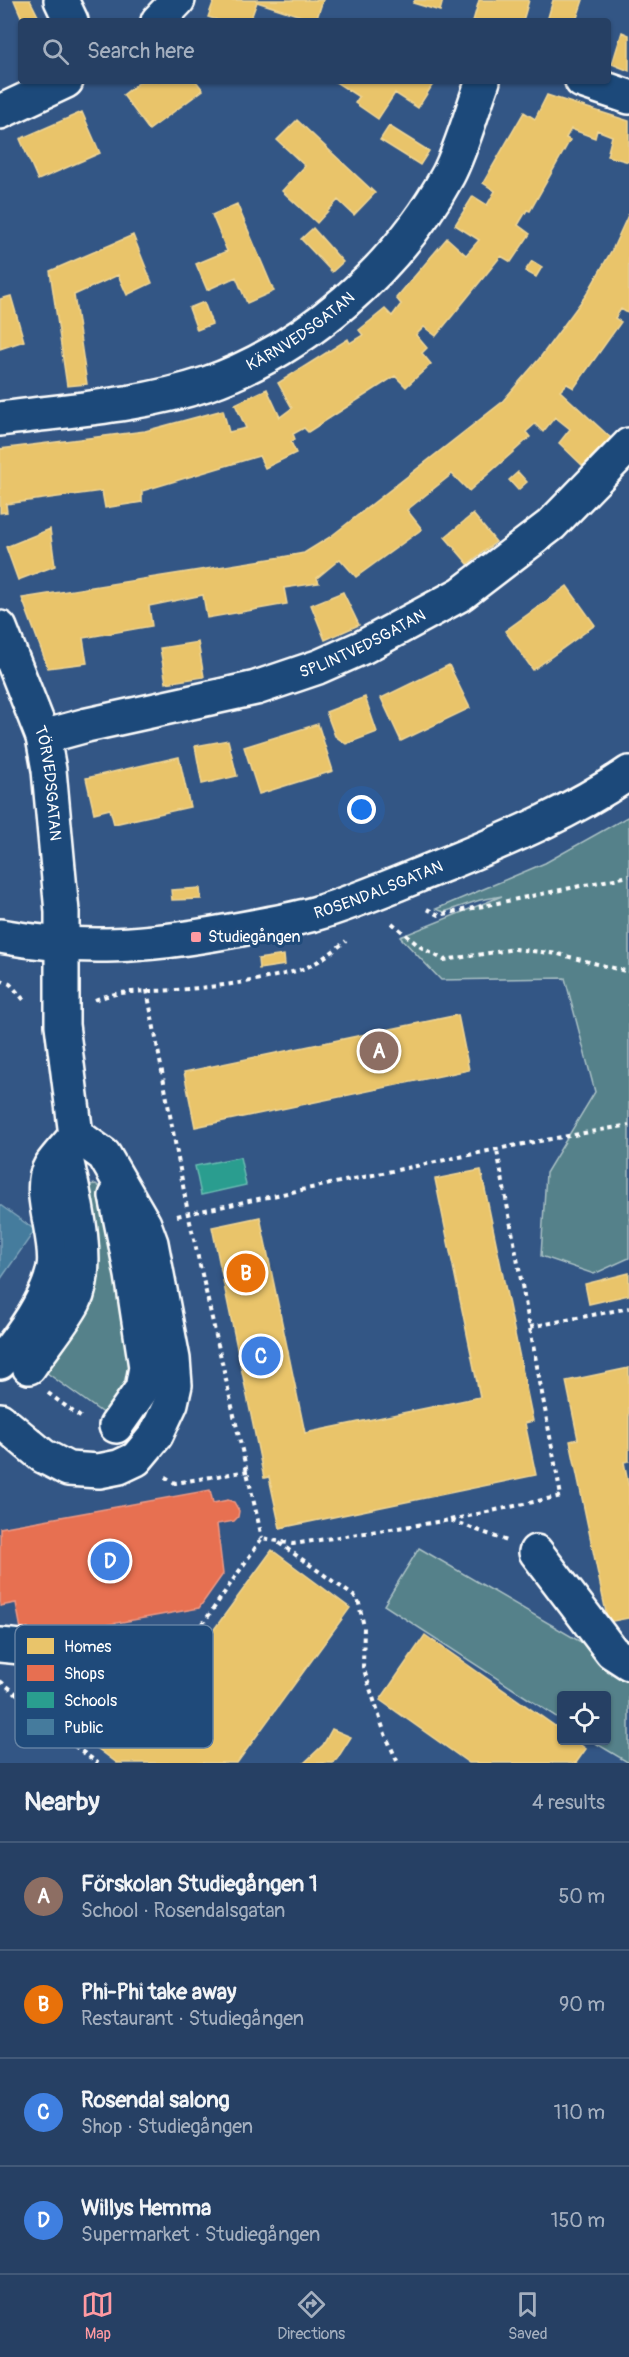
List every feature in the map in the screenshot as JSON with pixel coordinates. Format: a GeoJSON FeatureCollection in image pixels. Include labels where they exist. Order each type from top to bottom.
{"type":"FeatureCollection","features":[{"type":"Feature","properties":{"kind":"street"},"geometry":{"type":"LineString","coordinates":[[61,0],[70,18]]}},
{"type":"Feature","properties":{"kind":"street"},"geometry":{"type":"LineString","coordinates":[[161,18],[178,0]]}},
{"type":"Feature","properties":{"kind":"street"},"geometry":{"type":"LineString","coordinates":[[0,112],[60,84]]}},
{"type":"Feature","properties":{"kind":"street","name":"KÄRNVEDSGATAN"},"geometry":{"type":"LineString","coordinates":[[0,419],[159,397],[206,383],[247,365],[296,338],[341,306],[391,256],[422,219],[450,172],[482,84]]}},
{"type":"Feature","properties":{"kind":"street"},"geometry":{"type":"LineString","coordinates":[[591,84],[629,97]]}},
{"type":"Feature","properties":{"kind":"street","name":"SPLINTVEDSGATAN"},"geometry":{"type":"LineString","coordinates":[[43,737],[87,725],[256,688],[318,667],[363,647],[461,594],[551,525],[629,445]]}},
{"type":"Feature","properties":{"kind":"street","name":"TÖRVEDSGATAN"},"geometry":{"type":"LineString","coordinates":[[0,628],[43,737],[60,870],[61,945]]}},
{"type":"Feature","properties":{"kind":"street","name":"ROSENDALSGATAN"},"geometry":{"type":"LineString","coordinates":[[0,936],[61,945],[104,946],[168,942],[315,914],[512,837],[554,818],[627,779]]}},
{"type":"Feature","properties":{"kind":"street"},"geometry":{"type":"LineString","coordinates":[[17,1369],[48,1290],[54,1267],[55,1247],[46,1203],[49,1169],[70,1143],[62,1025],[61,945]]}},
{"type":"Feature","properties":{"kind":"street"},"geometry":{"type":"LineString","coordinates":[[0,1420],[43,1456],[68,1469],[99,1471],[119,1467],[136,1458],[156,1435],[171,1403],[175,1385],[173,1359],[151,1243],[144,1224],[104,1155],[70,1143]]}},
{"type":"Feature","properties":{"kind":"street"},"geometry":{"type":"LineString","coordinates":[[114,1169],[114,1184],[132,1275],[146,1367],[142,1389],[116,1426]]}},
{"type":"Feature","properties":{"kind":"street"},"geometry":{"type":"LineString","coordinates":[[536,1552],[612,1652],[629,1663]]}},
{"type":"Feature","properties":{"kind":"street"},"geometry":{"type":"LineString","coordinates":[[0,1645],[15,1646]]}},
{"type":"Feature","properties":{"kind":"path"},"geometry":{"type":"LineString","coordinates":[[418,904],[438,915],[629,876]]}},
{"type":"Feature","properties":{"kind":"path"},"geometry":{"type":"LineString","coordinates":[[387,918],[418,946],[444,960],[515,949],[558,954],[629,972]]}},
{"type":"Feature","properties":{"kind":"path"},"geometry":{"type":"LineString","coordinates":[[147,990],[188,1213],[262,1538],[202,1625]]}},
{"type":"Feature","properties":{"kind":"path"},"geometry":{"type":"LineString","coordinates":[[209,1208],[629,1125]]}},
{"type":"Feature","properties":{"kind":"path"},"geometry":{"type":"LineString","coordinates":[[262,1538],[293,1544],[450,1520],[561,1496],[497,1150]]}},
{"type":"Feature","properties":{"kind":"path"},"geometry":{"type":"LineString","coordinates":[[530,1327],[629,1308]]}},
{"type":"Feature","properties":{"kind":"path"},"geometry":{"type":"LineString","coordinates":[[17,1369],[84,1420]]}},
{"type":"Feature","properties":{"kind":"path"},"geometry":{"type":"LineString","coordinates":[[136,1458],[176,1484],[248,1471]]}},
{"type":"Feature","properties":{"kind":"path"},"geometry":{"type":"LineString","coordinates":[[450,1520],[536,1552]]}},
{"type":"Feature","properties":{"kind":"path"},"geometry":{"type":"LineString","coordinates":[[276,1540],[358,1599],[364,1627],[363,1667],[385,1734],[398,1763]]}},
{"type":"Feature","properties":{"kind":"path"},"geometry":{"type":"LineString","coordinates":[[0,1681],[15,1692]]}},
{"type":"Feature","properties":{"kind":"path"},"geometry":{"type":"LineString","coordinates":[[77,1748],[98,1763]]}},
{"type":"Feature","properties":{"kind":"green space"},"geometry":{"type":"Polygon","coordinates":[[[629,816],[629,1258],[594,1274],[541,1256],[546,1173],[595,1092],[565,978],[441,980],[400,937],[502,896],[480,900],[444,912],[436,909],[545,863],[629,816]]]}},
{"type":"Feature","properties":{"kind":"green space"},"geometry":{"type":"Polygon","coordinates":[[[96,1184],[103,1190],[135,1380],[111,1419],[40,1368],[88,1185],[96,1184]]]}},
{"type":"Feature","properties":{"kind":"green space"},"geometry":{"type":"Polygon","coordinates":[[[419,1548],[629,1670],[629,1763],[599,1745],[611,1745],[611,1691],[557,1691],[557,1717],[384,1605],[419,1548]]]}},
{"type":"Feature","properties":{"kind":"building: Homes"},"geometry":{"type":"Polygon","coordinates":[[[14,0],[30,0],[39,18],[22,18],[14,0]]]}},
{"type":"Feature","properties":{"kind":"building: Homes"},"geometry":{"type":"Polygon","coordinates":[[[214,0],[323,0],[317,18],[307,18],[257,2],[251,18],[208,17],[214,0]]]}},
{"type":"Feature","properties":{"kind":"building: Homes"},"geometry":{"type":"Polygon","coordinates":[[[415,0],[443,0],[440,11],[413,3],[415,0]]]}},
{"type":"Feature","properties":{"kind":"building: Homes"},"geometry":{"type":"Polygon","coordinates":[[[479,0],[529,0],[524,18],[474,18],[479,0]]]}},
{"type":"Feature","properties":{"kind":"building: Homes"},"geometry":{"type":"Polygon","coordinates":[[[553,0],[583,0],[577,18],[548,18],[553,0]]]}},
{"type":"Feature","properties":{"kind":"building: Homes"},"geometry":{"type":"Polygon","coordinates":[[[622,32],[629,35],[629,71],[612,64],[622,32]]]}},
{"type":"Feature","properties":{"kind":"building: Homes"},"geometry":{"type":"Polygon","coordinates":[[[137,84],[198,84],[203,90],[149,130],[123,95],[137,84]]]}},
{"type":"Feature","properties":{"kind":"building: Homes"},"geometry":{"type":"Polygon","coordinates":[[[339,84],[433,84],[418,108],[395,93],[378,119],[355,103],[359,97],[339,84]]]}},
{"type":"Feature","properties":{"kind":"building: Homes"},"geometry":{"type":"Polygon","coordinates":[[[547,95],[629,121],[629,162],[607,156],[612,136],[597,130],[595,138],[571,129],[566,138],[570,140],[530,211],[527,210],[518,225],[530,234],[511,262],[501,256],[436,336],[424,327],[416,335],[427,348],[422,353],[431,364],[406,387],[395,376],[308,432],[304,428],[293,434],[295,439],[291,442],[296,453],[265,468],[259,456],[142,491],[142,502],[105,508],[102,491],[6,504],[7,512],[0,513],[0,449],[145,431],[223,410],[229,432],[246,428],[235,404],[267,389],[280,417],[292,408],[278,383],[348,339],[350,343],[363,335],[359,330],[385,309],[392,316],[401,304],[396,298],[447,238],[466,255],[479,240],[455,225],[473,196],[487,205],[495,191],[483,183],[524,112],[535,119],[547,95]]]}},
{"type":"Feature","properties":{"kind":"building: Homes"},"geometry":{"type":"Polygon","coordinates":[[[82,112],[100,153],[38,180],[20,139],[82,112]]]}},
{"type":"Feature","properties":{"kind":"building: Homes"},"geometry":{"type":"Polygon","coordinates":[[[297,120],[375,193],[354,215],[338,200],[317,223],[282,191],[305,166],[277,140],[297,120]]]}},
{"type":"Feature","properties":{"kind":"building: Homes"},"geometry":{"type":"Polygon","coordinates":[[[389,126],[429,151],[420,165],[380,140],[389,126]]]}},
{"type":"Feature","properties":{"kind":"building: Homes"},"geometry":{"type":"Polygon","coordinates":[[[237,204],[274,291],[247,303],[236,277],[207,290],[196,264],[227,251],[212,215],[237,204]]]}},
{"type":"Feature","properties":{"kind":"building: Homes"},"geometry":{"type":"Polygon","coordinates":[[[629,213],[629,314],[621,309],[615,318],[621,322],[574,388],[567,384],[560,391],[611,438],[585,468],[559,443],[570,429],[555,417],[543,432],[535,424],[526,432],[530,437],[469,491],[452,474],[407,510],[422,529],[356,577],[340,559],[317,578],[319,583],[284,588],[287,604],[207,618],[203,595],[149,606],[152,626],[83,638],[87,663],[48,668],[22,598],[304,553],[330,537],[501,403],[539,359],[586,295],[613,248],[629,213]]]}},
{"type":"Feature","properties":{"kind":"building: Homes"},"geometry":{"type":"Polygon","coordinates":[[[313,228],[343,262],[332,272],[301,239],[313,228]]]}},
{"type":"Feature","properties":{"kind":"building: Homes"},"geometry":{"type":"Polygon","coordinates":[[[133,235],[152,283],[127,295],[118,275],[74,295],[87,384],[67,386],[50,271],[133,235]]]}},
{"type":"Feature","properties":{"kind":"building: Homes"},"geometry":{"type":"Polygon","coordinates":[[[532,261],[542,267],[536,277],[525,271],[532,261]]]}},
{"type":"Feature","properties":{"kind":"building: Homes"},"geometry":{"type":"Polygon","coordinates":[[[11,296],[24,341],[0,349],[0,299],[11,296]]]}},
{"type":"Feature","properties":{"kind":"building: Homes"},"geometry":{"type":"Polygon","coordinates":[[[204,302],[212,324],[197,330],[189,308],[204,302]]]}},
{"type":"Feature","properties":{"kind":"building: Homes"},"geometry":{"type":"Polygon","coordinates":[[[518,472],[527,482],[518,490],[509,480],[518,472]]]}},
{"type":"Feature","properties":{"kind":"building: Homes"},"geometry":{"type":"Polygon","coordinates":[[[473,514],[496,542],[468,564],[445,537],[473,514]]]}},
{"type":"Feature","properties":{"kind":"building: Homes"},"geometry":{"type":"Polygon","coordinates":[[[50,529],[55,566],[18,580],[6,547],[50,529]]]}},
{"type":"Feature","properties":{"kind":"building: Homes"},"geometry":{"type":"Polygon","coordinates":[[[567,586],[595,625],[533,670],[505,631],[567,586]]]}},
{"type":"Feature","properties":{"kind":"building: Homes"},"geometry":{"type":"Polygon","coordinates":[[[343,592],[359,625],[325,640],[311,605],[343,592]]]}},
{"type":"Feature","properties":{"kind":"building: Homes"},"geometry":{"type":"Polygon","coordinates":[[[198,642],[204,677],[166,683],[160,648],[198,642]]]}},
{"type":"Feature","properties":{"kind":"building: Homes"},"geometry":{"type":"Polygon","coordinates":[[[449,665],[470,708],[401,741],[381,698],[449,665]]]}},
{"type":"Feature","properties":{"kind":"building: Homes"},"geometry":{"type":"Polygon","coordinates":[[[365,697],[377,732],[346,744],[335,736],[326,712],[365,697]]]}},
{"type":"Feature","properties":{"kind":"building: Homes"},"geometry":{"type":"Polygon","coordinates":[[[318,724],[333,771],[259,794],[244,747],[318,724]]]}},
{"type":"Feature","properties":{"kind":"building: Homes"},"geometry":{"type":"Polygon","coordinates":[[[228,740],[237,776],[202,784],[195,746],[228,740]]]}},
{"type":"Feature","properties":{"kind":"building: Homes"},"geometry":{"type":"Polygon","coordinates":[[[179,757],[190,807],[114,824],[110,809],[94,813],[86,778],[179,757]]]}},
{"type":"Feature","properties":{"kind":"building: Homes"},"geometry":{"type":"Polygon","coordinates":[[[200,888],[201,899],[172,900],[171,890],[200,888]]]}},
{"type":"Feature","properties":{"kind":"building: Homes"},"geometry":{"type":"Polygon","coordinates":[[[284,955],[285,965],[259,969],[258,959],[284,955]]]}},
{"type":"Feature","properties":{"kind":"building: Homes"},"geometry":{"type":"Polygon","coordinates":[[[458,1015],[469,1070],[195,1127],[184,1072],[458,1015]]]}},
{"type":"Feature","properties":{"kind":"building: Homes"},"geometry":{"type":"Polygon","coordinates":[[[481,1170],[533,1421],[525,1423],[536,1475],[280,1528],[269,1477],[264,1478],[212,1227],[260,1217],[305,1433],[480,1397],[435,1179],[481,1170]]]}},
{"type":"Feature","properties":{"kind":"building: Homes"},"geometry":{"type":"Polygon","coordinates":[[[629,1273],[629,1295],[589,1304],[585,1284],[629,1273]]]}},
{"type":"Feature","properties":{"kind":"building: Homes"},"geometry":{"type":"Polygon","coordinates":[[[629,1368],[629,1461],[624,1462],[629,1488],[629,1618],[608,1622],[570,1441],[578,1439],[566,1381],[629,1368]]]}},
{"type":"Feature","properties":{"kind":"building: Homes"},"geometry":{"type":"Polygon","coordinates":[[[272,1550],[350,1608],[237,1763],[117,1763],[97,1748],[213,1748],[213,1631],[272,1550]]]}},
{"type":"Feature","properties":{"kind":"building: Homes"},"geometry":{"type":"Polygon","coordinates":[[[425,1635],[557,1727],[557,1745],[581,1745],[586,1749],[576,1763],[469,1763],[380,1700],[425,1635]]]}},
{"type":"Feature","properties":{"kind":"building: Homes"},"geometry":{"type":"Polygon","coordinates":[[[332,1729],[351,1737],[337,1759],[333,1763],[304,1763],[323,1745],[332,1729]]]}},
{"type":"Feature","properties":{"kind":"building: Shops"},"geometry":{"type":"Polygon","coordinates":[[[210,1490],[213,1503],[228,1500],[234,1502],[239,1511],[234,1521],[217,1524],[223,1574],[199,1608],[106,1625],[20,1625],[16,1603],[0,1606],[0,1528],[210,1490]]]}},
{"type":"Feature","properties":{"kind":"building: Schools"},"geometry":{"type":"Polygon","coordinates":[[[240,1157],[246,1185],[201,1195],[195,1166],[240,1157]]]}},
{"type":"Feature","properties":{"kind":"building: Public"},"geometry":{"type":"Polygon","coordinates":[[[0,1205],[35,1230],[0,1280],[0,1205]]]}},
{"type":"Feature","properties":{"kind":"place","name":"Studiegången"},"geometry":{"type":"Point","coordinates":[196,937]}},
{"type":"Feature","properties":{"kind":"place","name":"Förskolan Studiegången 1"},"geometry":{"type":"Point","coordinates":[379,1051]}},
{"type":"Feature","properties":{"kind":"place","name":"Phi-Phi take away"},"geometry":{"type":"Point","coordinates":[246,1273]}},
{"type":"Feature","properties":{"kind":"place","name":"Rosendal salong"},"geometry":{"type":"Point","coordinates":[261,1356]}},
{"type":"Feature","properties":{"kind":"place","name":"Willys Hemma"},"geometry":{"type":"Point","coordinates":[110,1561]}}]}
